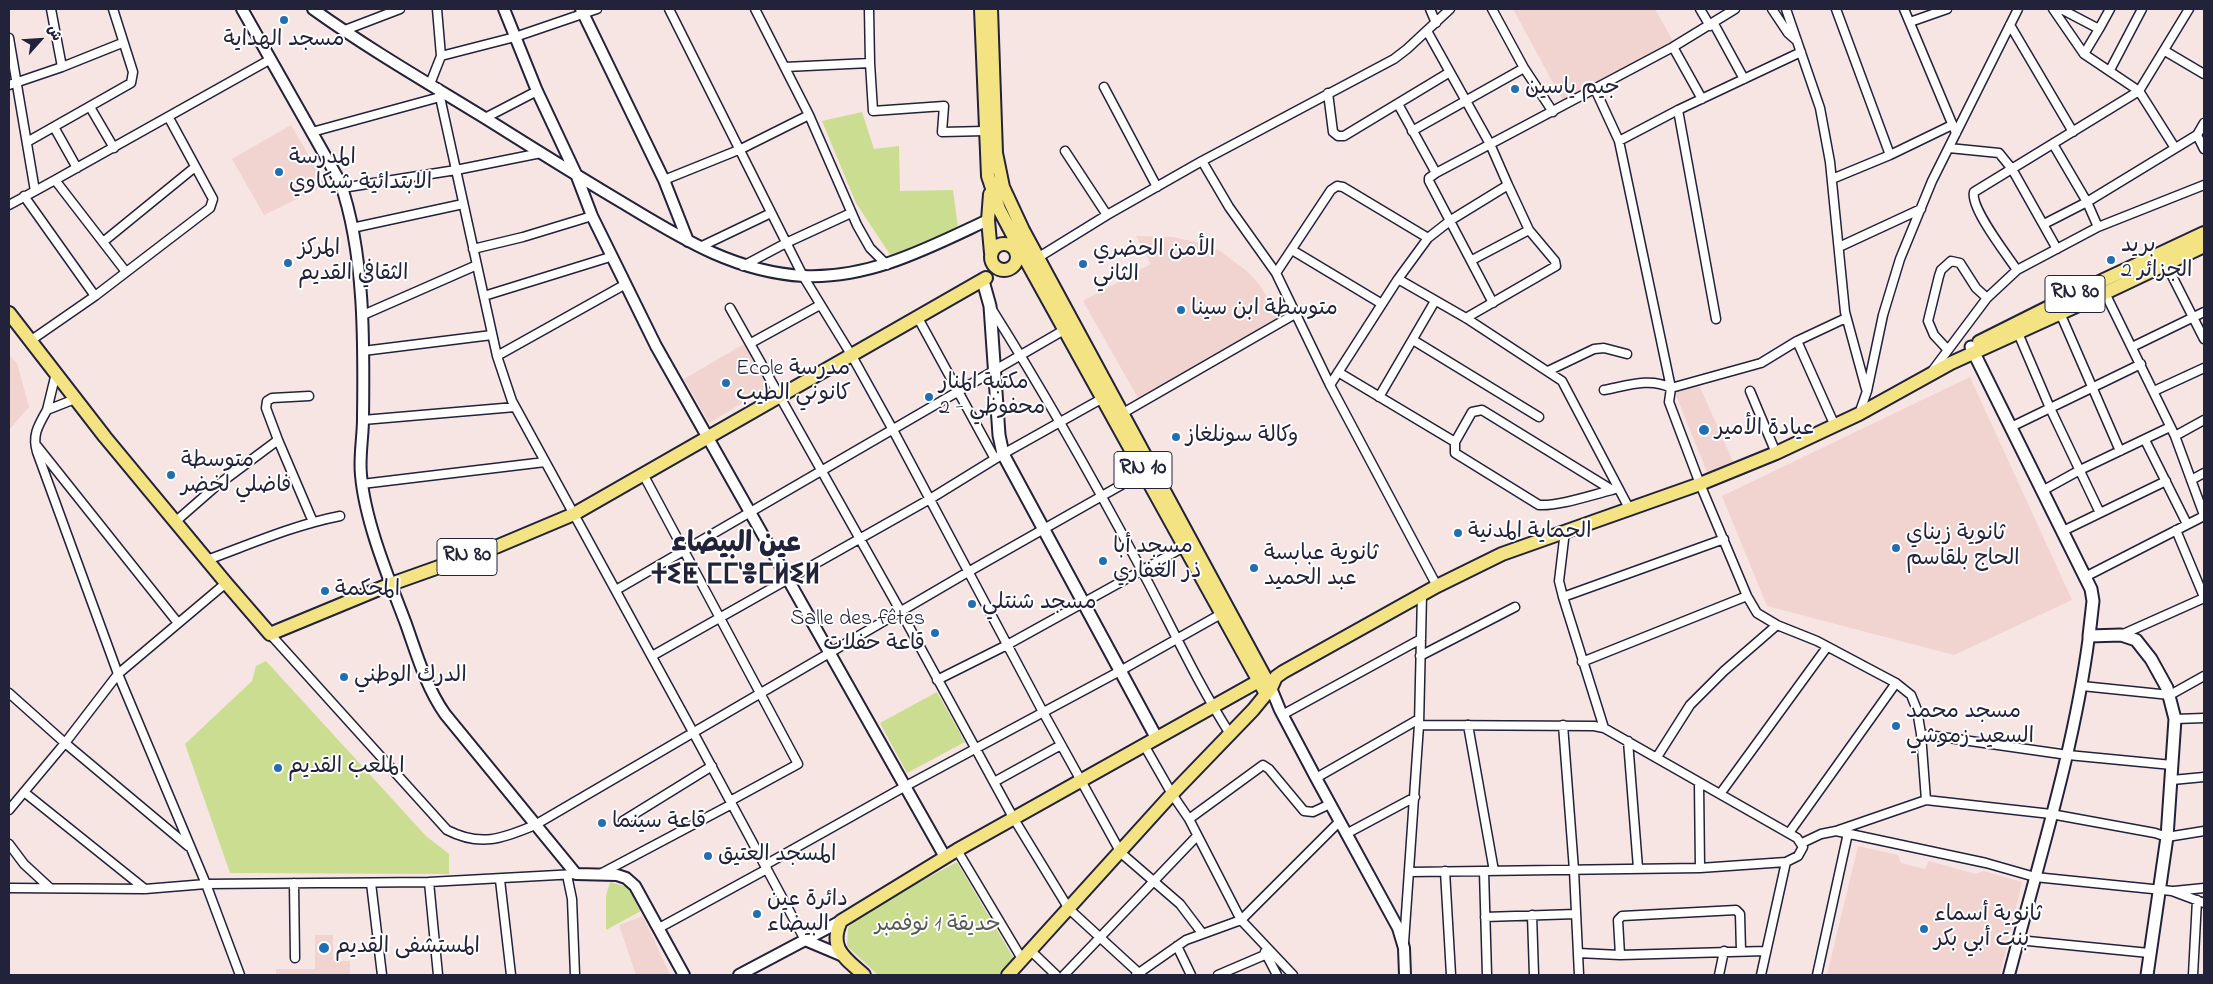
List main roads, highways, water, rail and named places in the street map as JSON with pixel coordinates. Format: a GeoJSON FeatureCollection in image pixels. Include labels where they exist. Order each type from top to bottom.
{"type":"FeatureCollection","features":[{"type":"Feature","properties":{"kind":"main road"},"geometry":{"type":"LineString","coordinates":[[981,9],[986,161],[991,189],[1015,246],[1016,266],[997,268],[991,257],[988,220],[991,189]]}},
{"type":"Feature","properties":{"kind":"main road","name":"RN 10"},"geometry":{"type":"LineString","coordinates":[[990,9],[994,117],[998,168],[1003,187],[1012,206],[1041,254],[1123,413],[1184,547],[1220,614],[1268,686]]}},
{"type":"Feature","properties":{"kind":"main road","name":"RN 80"},"geometry":{"type":"LineString","coordinates":[[1972,350],[2082,290],[2204,234]]}},
{"type":"Feature","properties":{"kind":"main road"},"geometry":{"type":"LineString","coordinates":[[1041,254],[1015,246],[1000,244],[992,249],[984,279],[990,306],[999,456],[1044,530],[1156,737]]}},
{"type":"Feature","properties":{"kind":"main road","name":"RN 80"},"geometry":{"type":"LineString","coordinates":[[1268,686],[1422,594],[1502,554],[1630,510],[1776,453],[1858,414],[1928,376],[1949,356],[1972,350],[2018,333],[2204,246]]}},
{"type":"Feature","properties":{"kind":"main road","name":"RN 80"},"geometry":{"type":"LineString","coordinates":[[10,316],[175,522],[270,634],[391,584],[498,546],[574,514],[984,279],[1041,254]]}},
{"type":"Feature","properties":{"kind":"main road","name":"RN 10"},"geometry":{"type":"LineString","coordinates":[[1016,266],[1064,330],[1103,398],[1148,470],[1268,686]]}},
{"type":"Feature","properties":{"kind":"main road"},"geometry":{"type":"LineString","coordinates":[[9,305],[10,316]]}},
{"type":"Feature","properties":{"kind":"main road"},"geometry":{"type":"LineString","coordinates":[[1972,350],[2091,590],[2093,601],[2089,636],[2121,635],[2136,640],[2142,646],[2170,695],[2175,719],[2172,780],[2167,837],[2146,975]]}},
{"type":"Feature","properties":{"kind":"main road"},"geometry":{"type":"LineString","coordinates":[[864,975],[843,956],[836,940],[836,932],[841,921],[957,850],[1080,782],[1156,737],[1212,707],[1268,686]]}},
{"type":"Feature","properties":{"kind":"main road"},"geometry":{"type":"LineString","coordinates":[[1008,975],[1172,794],[1230,734],[1268,686]]}},
{"type":"Feature","properties":{"kind":"place","name":"مسجد الهداية"},"geometry":{"type":"Point","coordinates":[284,20]}},
{"type":"Feature","properties":{"kind":"place","name":"جيم ياسين"},"geometry":{"type":"Point","coordinates":[1515,89]}},
{"type":"Feature","properties":{"kind":"place","name":"المدرسة الابتدائية شيكاوي"},"geometry":{"type":"Point","coordinates":[279,172]}},
{"type":"Feature","properties":{"kind":"place","name":"بريد الجزائر 2"},"geometry":{"type":"Point","coordinates":[2111,260]}},
{"type":"Feature","properties":{"kind":"place","name":"المركز الثقافي القديم"},"geometry":{"type":"Point","coordinates":[288,263]}},
{"type":"Feature","properties":{"kind":"place","name":"الأمن الحضري الثاني"},"geometry":{"type":"Point","coordinates":[1083,264]}},
{"type":"Feature","properties":{"kind":"place","name":"متوسطة ابن سينا"},"geometry":{"type":"Point","coordinates":[1181,310]}},
{"type":"Feature","properties":{"kind":"place","name":"Ecole مدرسة كانوني الطيب"},"geometry":{"type":"Point","coordinates":[726,383]}},
{"type":"Feature","properties":{"kind":"place","name":"مكتبة المنار 2 - محفوظي"},"geometry":{"type":"Point","coordinates":[929,397]}},
{"type":"Feature","properties":{"kind":"place","name":"عيادة الأمير"},"geometry":{"type":"Point","coordinates":[1704,430]}},
{"type":"Feature","properties":{"kind":"place","name":"وكالة سونلغاز"},"geometry":{"type":"Point","coordinates":[1176,437]}},
{"type":"Feature","properties":{"kind":"place","name":"متوسطة فاضلي لخضر"},"geometry":{"type":"Point","coordinates":[171,475]}},
{"type":"Feature","properties":{"kind":"place","name":"الحماية المدنية"},"geometry":{"type":"Point","coordinates":[1458,533]}},
{"type":"Feature","properties":{"kind":"place","name":"ثانوية زيناي الحاج بلقاسم"},"geometry":{"type":"Point","coordinates":[1896,548]}},
{"type":"Feature","properties":{"kind":"place","name":"مسجد أبا ذر الغفاري"},"geometry":{"type":"Point","coordinates":[1103,561]}},
{"type":"Feature","properties":{"kind":"place","name":"ثانوية عبابسة عبد الحميد"},"geometry":{"type":"Point","coordinates":[1254,568]}},
{"type":"Feature","properties":{"kind":"place","name":"المحكمة"},"geometry":{"type":"Point","coordinates":[325,591]}},
{"type":"Feature","properties":{"kind":"place","name":"مسجد شنتلي"},"geometry":{"type":"Point","coordinates":[972,604]}},
{"type":"Feature","properties":{"kind":"place","name":"Salle des fêtes قاعة حفلات"},"geometry":{"type":"Point","coordinates":[935,633]}},
{"type":"Feature","properties":{"kind":"place","name":"الدرك الوطني"},"geometry":{"type":"Point","coordinates":[344,677]}},
{"type":"Feature","properties":{"kind":"place","name":"مسجد محمد السعيد زموشي"},"geometry":{"type":"Point","coordinates":[1896,726]}},
{"type":"Feature","properties":{"kind":"place","name":"الملعب القديم"},"geometry":{"type":"Point","coordinates":[278,768]}},
{"type":"Feature","properties":{"kind":"place","name":"قاعة سينما"},"geometry":{"type":"Point","coordinates":[602,823]}},
{"type":"Feature","properties":{"kind":"place","name":"المسجد العتيق"},"geometry":{"type":"Point","coordinates":[708,856]}},
{"type":"Feature","properties":{"kind":"place","name":"دائرة عين البيضاء"},"geometry":{"type":"Point","coordinates":[757,914]}},
{"type":"Feature","properties":{"kind":"place","name":"ثانوية أسماء بنت أبي بكر"},"geometry":{"type":"Point","coordinates":[1924,929]}},
{"type":"Feature","properties":{"kind":"place","name":"المستشفى القديم"},"geometry":{"type":"Point","coordinates":[324,948]}},
{"type":"Feature","properties":{"kind":"district","name":"عين البيضاء ⵜⵉⵟ ⵎⵎ'ⴻⵎⵍⵉⵍ"},"geometry":{"type":"Point","coordinates":[736,562]}},
{"type":"Feature","properties":{"kind":"park label","name":"حديقة 1 نوفمبر"},"geometry":{"type":"Point","coordinates":[938,926]}}]}
